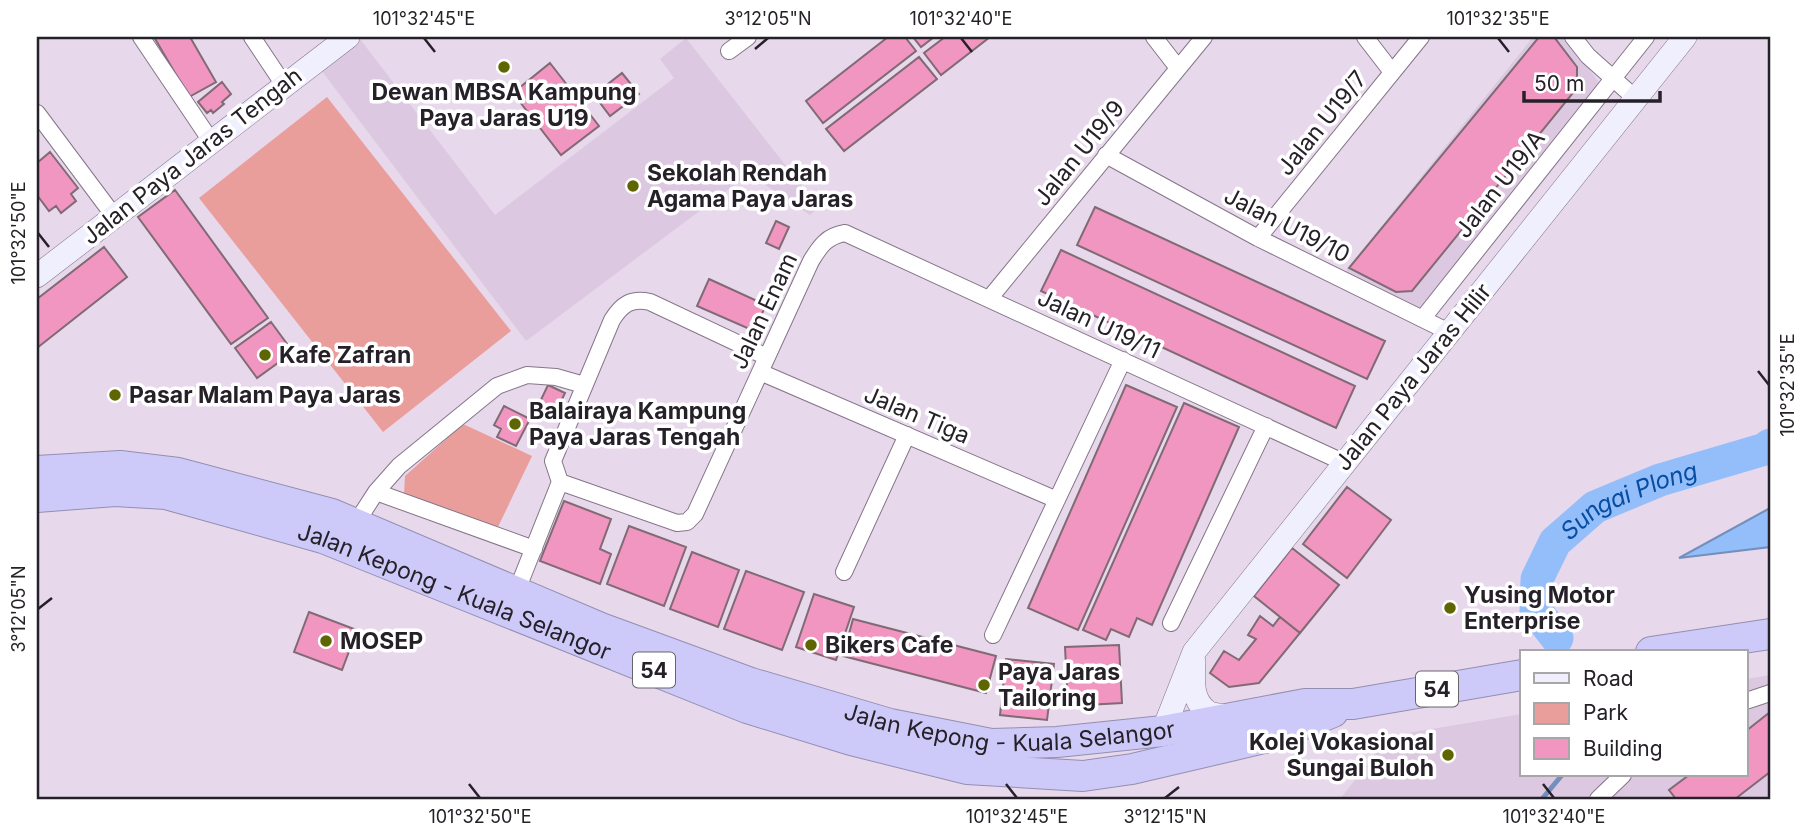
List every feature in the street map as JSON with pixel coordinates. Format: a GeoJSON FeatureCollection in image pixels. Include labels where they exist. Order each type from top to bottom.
{"type":"FeatureCollection","features":[{"type":"Feature","properties":{"kind":"highway","name":"Jalan Kepong - Kuala Selangor"},"geometry":{"type":"LineString","coordinates":[[37,471],[120,466],[177,472],[356,523],[601,628],[751,682],[890,724],[991,744],[1163,731],[1305,704],[1353,704],[1520,675]]}},
{"type":"Feature","properties":{"kind":"highway","name":"Jalan Kepong - Kuala Selangor"},"geometry":{"type":"LineString","coordinates":[[37,497],[115,491],[166,494],[323,538],[747,708],[851,740],[967,769],[1083,776],[1201,754],[1277,735],[1353,704]]}},
{"type":"Feature","properties":{"kind":"highway"},"geometry":{"type":"LineString","coordinates":[[1692,649],[1770,634]]}},
{"type":"Feature","properties":{"kind":"highway"},"geometry":{"type":"LineString","coordinates":[[967,769],[1107,760],[1141,751],[1163,731],[1176,742],[1196,745],[1261,733],[1277,735]]}},
{"type":"Feature","properties":{"kind":"street"},"geometry":{"type":"LineString","coordinates":[[141,37],[211,141]]}},
{"type":"Feature","properties":{"kind":"street"},"geometry":{"type":"LineString","coordinates":[[252,37],[284,85]]}},
{"type":"Feature","properties":{"kind":"street","name":"Jalan Paya Jaras Tengah"},"geometry":{"type":"LineString","coordinates":[[37,276],[348,37]]}},
{"type":"Feature","properties":{"kind":"street"},"geometry":{"type":"LineString","coordinates":[[729,51],[748,37]]}},
{"type":"Feature","properties":{"kind":"street"},"geometry":{"type":"LineString","coordinates":[[1154,37],[1178,68]]}},
{"type":"Feature","properties":{"kind":"street","name":"Jalan U19/9"},"geometry":{"type":"LineString","coordinates":[[989,299],[1204,37]]}},
{"type":"Feature","properties":{"kind":"street"},"geometry":{"type":"LineString","coordinates":[[1365,37],[1392,72]]}},
{"type":"Feature","properties":{"kind":"street","name":"Jalan U19/7"},"geometry":{"type":"LineString","coordinates":[[1258,238],[1421,37]]}},
{"type":"Feature","properties":{"kind":"street"},"geometry":{"type":"LineString","coordinates":[[1573,37],[1587,56],[1635,98]]}},
{"type":"Feature","properties":{"kind":"street","name":"Jalan U19/A"},"geometry":{"type":"LineString","coordinates":[[1423,318],[1646,37]]}},
{"type":"Feature","properties":{"kind":"street","name":"Jalan Paya Jaras Hilir"},"geometry":{"type":"LineString","coordinates":[[1163,731],[1194,652],[1685,37]]}},
{"type":"Feature","properties":{"kind":"street"},"geometry":{"type":"LineString","coordinates":[[37,113],[114,216]]}},
{"type":"Feature","properties":{"kind":"street","name":"Jalan U19/10"},"geometry":{"type":"LineString","coordinates":[[1107,155],[1258,238],[1449,332]]}},
{"type":"Feature","properties":{"kind":"street","name":"Jalan U19/11"},"geometry":{"type":"LineString","coordinates":[[833,235],[845,233],[856,237],[1345,463]]}},
{"type":"Feature","properties":{"kind":"street","name":"Jalan Enam"},"geometry":{"type":"LineString","coordinates":[[560,482],[677,523],[687,522],[695,514],[811,261],[821,245],[833,235]]}},
{"type":"Feature","properties":{"kind":"street","name":"Jalan Tiga"},"geometry":{"type":"LineString","coordinates":[[584,386],[619,309],[629,301],[650,302],[764,364],[906,435],[1056,500]]}},
{"type":"Feature","properties":{"kind":"street"},"geometry":{"type":"LineString","coordinates":[[993,635],[1123,360]]}},
{"type":"Feature","properties":{"kind":"street"},"geometry":{"type":"LineString","coordinates":[[356,523],[376,492],[399,466],[497,386],[527,375],[556,377],[584,386],[553,461],[560,482],[517,590]]}},
{"type":"Feature","properties":{"kind":"street"},"geometry":{"type":"LineString","coordinates":[[1171,623],[1266,426]]}},
{"type":"Feature","properties":{"kind":"street"},"geometry":{"type":"LineString","coordinates":[[844,572],[906,435]]}},
{"type":"Feature","properties":{"kind":"street"},"geometry":{"type":"LineString","coordinates":[[376,492],[534,549]]}},
{"type":"Feature","properties":{"kind":"street"},"geometry":{"type":"LineString","coordinates":[[1194,652],[1193,685],[1197,699],[1208,712],[1236,718]]}},
{"type":"Feature","properties":{"kind":"street"},"geometry":{"type":"LineString","coordinates":[[1748,700],[1770,693]]}},
{"type":"Feature","properties":{"kind":"street"},"geometry":{"type":"LineString","coordinates":[[1598,799],[1622,776]]}},
{"type":"Feature","properties":{"kind":"shaded area"},"geometry":{"type":"Polygon","coordinates":[[[1533,37],[1565,37],[1601,85],[1420,310],[1344,273],[1533,37]]]}},
{"type":"Feature","properties":{"kind":"shaded area","name":"Sekolah Rendah Agama Paya Jaras"},"geometry":{"type":"Polygon","coordinates":[[[686,38],[819,208],[810,215],[749,174],[526,341],[321,70],[360,39],[495,215],[674,78],[660,59],[686,38]]]}},
{"type":"Feature","properties":{"kind":"shaded area","name":"Kolej Vokasional Sungai Buloh"},"geometry":{"type":"Polygon","coordinates":[[[1770,675],[1770,799],[1340,799],[1389,736],[1520,714],[1520,776],[1748,776],[1748,679],[1770,675]]]}},
{"type":"Feature","properties":{"kind":"green space"},"geometry":{"type":"Polygon","coordinates":[[[327,97],[511,331],[383,432],[199,198],[327,97]]]}},
{"type":"Feature","properties":{"kind":"green space"},"geometry":{"type":"Polygon","coordinates":[[[463,424],[532,456],[497,529],[404,494],[405,476],[463,424]]]}},
{"type":"Feature","properties":{"kind":"water"},"geometry":{"type":"Polygon","coordinates":[[[1770,508],[1770,547],[1679,558],[1770,508]]]}},
{"type":"Feature","properties":{"kind":"building"},"geometry":{"type":"Polygon","coordinates":[[[154,37],[190,37],[216,82],[189,97],[154,37]]]}},
{"type":"Feature","properties":{"kind":"building"},"geometry":{"type":"Polygon","coordinates":[[[888,37],[905,37],[916,51],[823,123],[806,101],[888,37]]]}},
{"type":"Feature","properties":{"kind":"building"},"geometry":{"type":"Polygon","coordinates":[[[913,37],[934,37],[921,47],[913,37]]]}},
{"type":"Feature","properties":{"kind":"building"},"geometry":{"type":"Polygon","coordinates":[[[945,37],[990,37],[941,75],[924,53],[945,37]]]}},
{"type":"Feature","properties":{"kind":"building"},"geometry":{"type":"Polygon","coordinates":[[[1539,37],[1554,37],[1577,67],[1577,88],[1412,291],[1396,292],[1349,268],[1539,37]]]}},
{"type":"Feature","properties":{"kind":"building"},"geometry":{"type":"Polygon","coordinates":[[[919,57],[937,79],[844,151],[826,129],[919,57]]]}},
{"type":"Feature","properties":{"kind":"building"},"geometry":{"type":"Polygon","coordinates":[[[550,63],[599,126],[561,155],[513,93],[550,63]]]}},
{"type":"Feature","properties":{"kind":"building"},"geometry":{"type":"Polygon","coordinates":[[[622,73],[639,94],[610,116],[594,95],[622,73]]]}},
{"type":"Feature","properties":{"kind":"building"},"geometry":{"type":"Polygon","coordinates":[[[222,82],[231,94],[213,113],[211,110],[207,113],[198,102],[222,82]]]}},
{"type":"Feature","properties":{"kind":"building"},"geometry":{"type":"Polygon","coordinates":[[[50,152],[78,188],[71,194],[76,201],[61,213],[56,206],[49,211],[37,195],[37,163],[50,152]]]}},
{"type":"Feature","properties":{"kind":"building"},"geometry":{"type":"Polygon","coordinates":[[[175,190],[268,318],[231,344],[138,217],[175,190]]]}},
{"type":"Feature","properties":{"kind":"building"},"geometry":{"type":"Polygon","coordinates":[[[1095,207],[1385,341],[1367,379],[1077,245],[1095,207]]]}},
{"type":"Feature","properties":{"kind":"building"},"geometry":{"type":"Polygon","coordinates":[[[776,221],[789,227],[779,249],[766,243],[776,221]]]}},
{"type":"Feature","properties":{"kind":"building"},"geometry":{"type":"Polygon","coordinates":[[[104,247],[127,277],[37,348],[37,299],[104,247]]]}},
{"type":"Feature","properties":{"kind":"building"},"geometry":{"type":"Polygon","coordinates":[[[1061,250],[1355,386],[1336,428],[1041,291],[1061,250]]]}},
{"type":"Feature","properties":{"kind":"building"},"geometry":{"type":"Polygon","coordinates":[[[709,279],[766,305],[754,331],[697,306],[709,279]]]}},
{"type":"Feature","properties":{"kind":"building"},"geometry":{"type":"Polygon","coordinates":[[[271,322],[293,352],[257,378],[235,348],[271,322]]]}},
{"type":"Feature","properties":{"kind":"building"},"geometry":{"type":"Polygon","coordinates":[[[548,385],[565,393],[554,416],[537,408],[548,385]]]}},
{"type":"Feature","properties":{"kind":"building"},"geometry":{"type":"Polygon","coordinates":[[[1126,385],[1177,407],[1078,630],[1028,608],[1126,385]]]}},
{"type":"Feature","properties":{"kind":"building"},"geometry":{"type":"Polygon","coordinates":[[[1184,403],[1239,427],[1152,625],[1137,618],[1129,637],[1111,629],[1106,640],[1083,630],[1184,403]]]}},
{"type":"Feature","properties":{"kind":"building"},"geometry":{"type":"Polygon","coordinates":[[[504,406],[530,419],[516,446],[497,437],[501,429],[494,425],[504,406]]]}},
{"type":"Feature","properties":{"kind":"building"},"geometry":{"type":"Polygon","coordinates":[[[1347,487],[1391,520],[1347,578],[1303,544],[1347,487]]]}},
{"type":"Feature","properties":{"kind":"building"},"geometry":{"type":"Polygon","coordinates":[[[564,501],[611,519],[600,549],[611,554],[600,584],[540,561],[564,501]]]}},
{"type":"Feature","properties":{"kind":"building"},"geometry":{"type":"Polygon","coordinates":[[[629,526],[686,547],[664,606],[607,584],[629,526]]]}},
{"type":"Feature","properties":{"kind":"building"},"geometry":{"type":"Polygon","coordinates":[[[1292,548],[1339,585],[1300,633],[1254,596],[1292,548]]]}},
{"type":"Feature","properties":{"kind":"building"},"geometry":{"type":"Polygon","coordinates":[[[692,552],[739,570],[718,627],[670,609],[692,552]]]}},
{"type":"Feature","properties":{"kind":"building"},"geometry":{"type":"Polygon","coordinates":[[[746,571],[804,592],[782,650],[724,629],[746,571]]]}},
{"type":"Feature","properties":{"kind":"building"},"geometry":{"type":"Polygon","coordinates":[[[814,594],[854,607],[836,660],[796,647],[814,594]]]}},
{"type":"Feature","properties":{"kind":"building","name":"MOSEP"},"geometry":{"type":"Polygon","coordinates":[[[309,612],[357,630],[342,670],[294,652],[309,612]]]}},
{"type":"Feature","properties":{"kind":"building"},"geometry":{"type":"Polygon","coordinates":[[[1260,616],[1273,626],[1280,617],[1300,633],[1259,683],[1229,687],[1210,673],[1224,651],[1239,660],[1256,639],[1248,635],[1260,616]]]}},
{"type":"Feature","properties":{"kind":"building"},"geometry":{"type":"Polygon","coordinates":[[[853,619],[996,656],[986,693],[843,656],[853,619]]]}},
{"type":"Feature","properties":{"kind":"building"},"geometry":{"type":"Polygon","coordinates":[[[1119,645],[1122,703],[1068,706],[1065,647],[1119,645]]]}},
{"type":"Feature","properties":{"kind":"building"},"geometry":{"type":"Polygon","coordinates":[[[1006,659],[1054,664],[1047,720],[1000,715],[1006,659]]]}},
{"type":"Feature","properties":{"kind":"building"},"geometry":{"type":"Polygon","coordinates":[[[1770,712],[1770,772],[1735,799],[1676,799],[1669,790],[1688,776],[1748,776],[1748,729],[1770,712]]]}},
{"type":"Feature","properties":{"kind":"waterway","name":"Sungai Plong"},"geometry":{"type":"LineString","coordinates":[[1557,638],[1536,611],[1537,579],[1555,542],[1595,507],[1660,480],[1765,449],[1770,445]]}},
{"type":"Feature","properties":{"kind":"waterway","name":"Sungai Plong"},"geometry":{"type":"LineString","coordinates":[[1542,799],[1561,776]]}},
{"type":"Feature","properties":{"kind":"place","name":"Dewan MBSA Kampung Paya Jaras U19"},"geometry":{"type":"Point","coordinates":[504,67]}},
{"type":"Feature","properties":{"kind":"place","name":"Sekolah Rendah Agama Paya Jaras"},"geometry":{"type":"Point","coordinates":[633,186]}},
{"type":"Feature","properties":{"kind":"place","name":"Kafe Zafran"},"geometry":{"type":"Point","coordinates":[265,355]}},
{"type":"Feature","properties":{"kind":"place","name":"Pasar Malam Paya Jaras"},"geometry":{"type":"Point","coordinates":[115,395]}},
{"type":"Feature","properties":{"kind":"place","name":"Balairaya Kampung Paya Jaras Tengah"},"geometry":{"type":"Point","coordinates":[515,424]}},
{"type":"Feature","properties":{"kind":"place","name":"Yusing Motor Enterprise"},"geometry":{"type":"Point","coordinates":[1450,608]}},
{"type":"Feature","properties":{"kind":"place","name":"MOSEP"},"geometry":{"type":"Point","coordinates":[326,641]}},
{"type":"Feature","properties":{"kind":"place","name":"Bikers Cafe"},"geometry":{"type":"Point","coordinates":[811,645]}},
{"type":"Feature","properties":{"kind":"place","name":"Paya Jaras Tailoring"},"geometry":{"type":"Point","coordinates":[984,685]}},
{"type":"Feature","properties":{"kind":"place","name":"Kolej Vokasional Sungai Buloh"},"geometry":{"type":"Point","coordinates":[1448,755]}}]}
